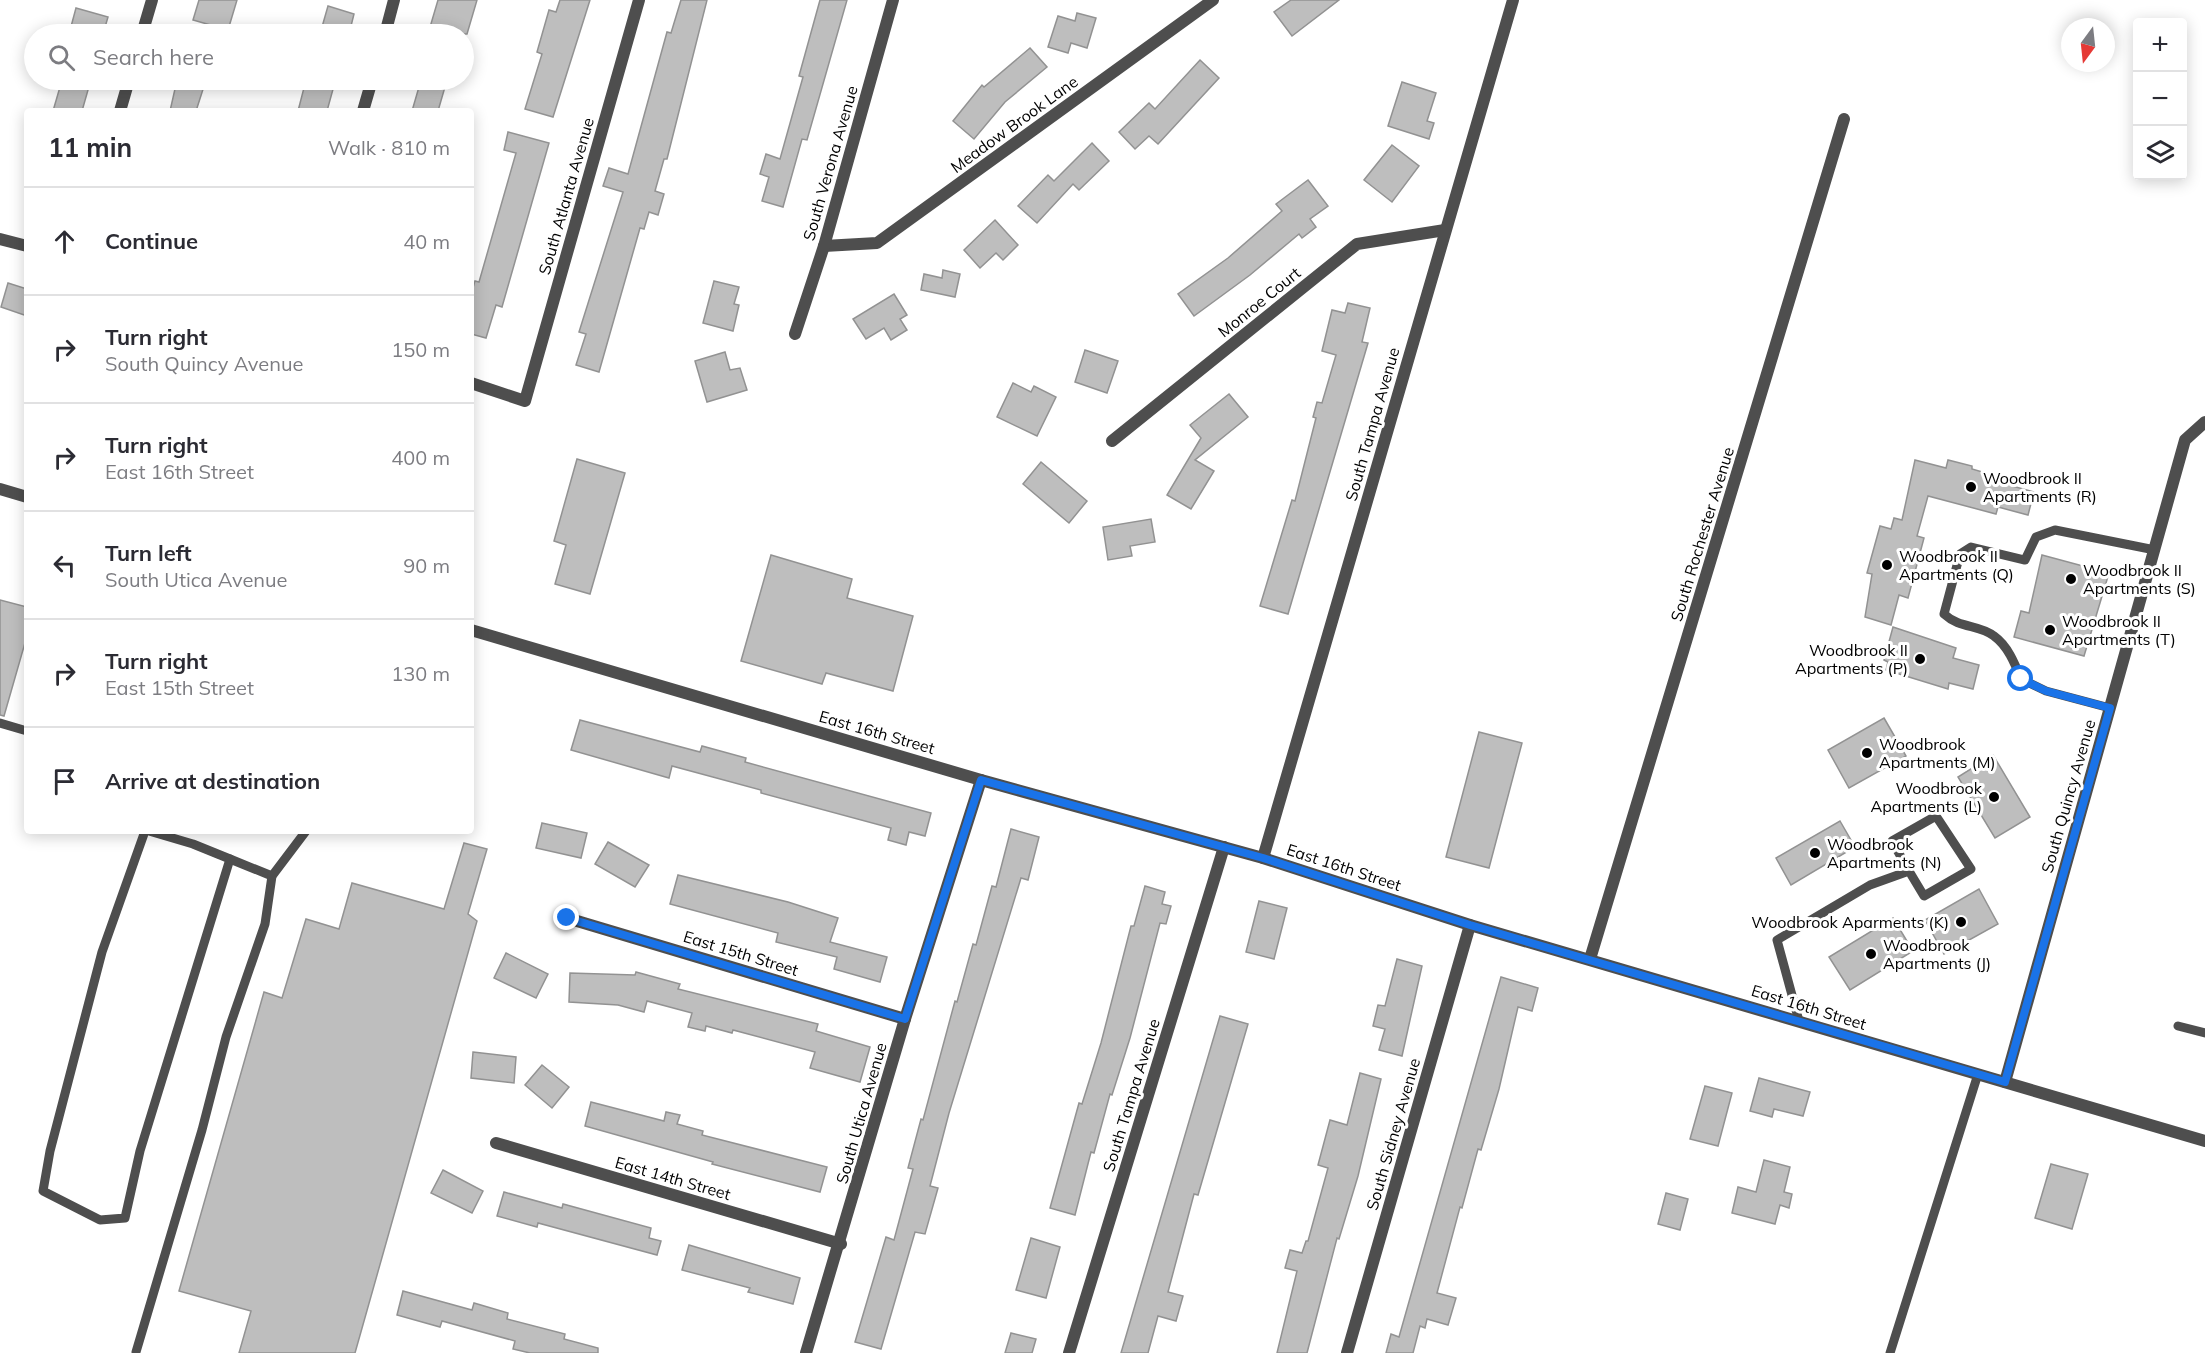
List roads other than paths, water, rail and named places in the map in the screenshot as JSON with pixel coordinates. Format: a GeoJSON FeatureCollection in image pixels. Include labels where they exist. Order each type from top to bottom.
{"type":"FeatureCollection","features":[{"type":"Feature","properties":{"kind":"street"},"geometry":{"type":"LineString","coordinates":[[145,24],[152,0]]}},
{"type":"Feature","properties":{"kind":"street"},"geometry":{"type":"LineString","coordinates":[[387,24],[394,0]]}},
{"type":"Feature","properties":{"kind":"street","name":"South Atlanta Avenue"},"geometry":{"type":"LineString","coordinates":[[474,384],[525,401],[639,0]]}},
{"type":"Feature","properties":{"kind":"street","name":"South Verona Avenue"},"geometry":{"type":"LineString","coordinates":[[795,334],[824,246],[893,0]]}},
{"type":"Feature","properties":{"kind":"street","name":"Meadow Brook Lane"},"geometry":{"type":"LineString","coordinates":[[824,246],[877,243],[1213,0]]}},
{"type":"Feature","properties":{"kind":"street","name":"South Tampa Avenue"},"geometry":{"type":"LineString","coordinates":[[1263,858],[1445,230],[1490,88],[1513,0]]}},
{"type":"Feature","properties":{"kind":"street"},"geometry":{"type":"LineString","coordinates":[[121,108],[126,90]]}},
{"type":"Feature","properties":{"kind":"street"},"geometry":{"type":"LineString","coordinates":[[364,108],[369,90]]}},
{"type":"Feature","properties":{"kind":"street","name":"South Rochester Avenue"},"geometry":{"type":"LineString","coordinates":[[1590,959],[1844,119]]}},
{"type":"Feature","properties":{"kind":"street","name":"Monroe Court"},"geometry":{"type":"LineString","coordinates":[[1112,441],[1357,244],[1445,230]]}},
{"type":"Feature","properties":{"kind":"street"},"geometry":{"type":"LineString","coordinates":[[0,239],[24,245]]}},
{"type":"Feature","properties":{"kind":"street","name":"South Quincy Avenue"},"geometry":{"type":"LineString","coordinates":[[2005,1082],[2185,440],[2205,422]]}},
{"type":"Feature","properties":{"kind":"street"},"geometry":{"type":"LineString","coordinates":[[0,489],[24,496]]}},
{"type":"Feature","properties":{"kind":"street","name":"East 16th Street"},"geometry":{"type":"LineString","coordinates":[[474,631],[981,780],[1263,858],[1470,925],[2205,1141]]}},
{"type":"Feature","properties":{"kind":"street","name":"South Utica Avenue"},"geometry":{"type":"LineString","coordinates":[[806,1353],[841,1244],[905,1019],[981,780]]}},
{"type":"Feature","properties":{"kind":"street","name":"South Tampa Avenue"},"geometry":{"type":"LineString","coordinates":[[1069,1353],[1224,847]]}},
{"type":"Feature","properties":{"kind":"street","name":"East 15th Street"},"geometry":{"type":"LineString","coordinates":[[567,918],[905,1019]]}},
{"type":"Feature","properties":{"kind":"street","name":"South Sidney Avenue"},"geometry":{"type":"LineString","coordinates":[[1347,1353],[1470,925]]}},
{"type":"Feature","properties":{"kind":"street","name":"East 14th Street"},"geometry":{"type":"LineString","coordinates":[[496,1143],[841,1244]]}},
{"type":"Feature","properties":{"kind":"lane"},"geometry":{"type":"LineString","coordinates":[[2110,708],[2046,691],[2021,679],[2012,656],[1994,635],[1953,623],[1944,614],[1960,554],[1971,547],[2025,560],[2036,537],[2055,530],[2154,550]]}},
{"type":"Feature","properties":{"kind":"lane"},"geometry":{"type":"LineString","coordinates":[[0,723],[24,730]]}},
{"type":"Feature","properties":{"kind":"lane"},"geometry":{"type":"LineString","coordinates":[[1936,816],[1971,869],[1924,896],[1910,871],[1892,841],[1936,816]]}},
{"type":"Feature","properties":{"kind":"lane"},"geometry":{"type":"LineString","coordinates":[[146,834],[133,859],[102,952],[50,1151],[42,1191],[100,1220],[125,1218],[140,1152],[230,859]]}},
{"type":"Feature","properties":{"kind":"lane"},"geometry":{"type":"LineString","coordinates":[[158,834],[193,844],[272,876]]}},
{"type":"Feature","properties":{"kind":"lane"},"geometry":{"type":"LineString","coordinates":[[136,1352],[202,1130],[226,1037],[265,924],[272,876],[304,834]]}},
{"type":"Feature","properties":{"kind":"lane"},"geometry":{"type":"LineString","coordinates":[[1799,1021],[1777,940],[1870,885],[1910,871]]}},
{"type":"Feature","properties":{"kind":"lane"},"geometry":{"type":"LineString","coordinates":[[2178,1026],[2205,1034]]}},
{"type":"Feature","properties":{"kind":"lane"},"geometry":{"type":"LineString","coordinates":[[1890,1353],[1978,1074]]}},
{"type":"Feature","properties":{"kind":"place","name":"Woodbrook II Apartments (R)"},"geometry":{"type":"Point","coordinates":[1971,487]}},
{"type":"Feature","properties":{"kind":"place","name":"Woodbrook II Apartments (Q)"},"geometry":{"type":"Point","coordinates":[1887,565]}},
{"type":"Feature","properties":{"kind":"place","name":"Woodbrook II Apartments (S)"},"geometry":{"type":"Point","coordinates":[2071,579]}},
{"type":"Feature","properties":{"kind":"place","name":"Woodbrook II Apartments (T)"},"geometry":{"type":"Point","coordinates":[2050,630]}},
{"type":"Feature","properties":{"kind":"place","name":"Woodbrook II Apartments (P)"},"geometry":{"type":"Point","coordinates":[1920,659]}},
{"type":"Feature","properties":{"kind":"place","name":"Woodbrook Apartments (M)"},"geometry":{"type":"Point","coordinates":[1867,753]}},
{"type":"Feature","properties":{"kind":"place","name":"Woodbrook Apartments (L)"},"geometry":{"type":"Point","coordinates":[1994,797]}},
{"type":"Feature","properties":{"kind":"place","name":"Woodbrook Apartments (N)"},"geometry":{"type":"Point","coordinates":[1815,853]}},
{"type":"Feature","properties":{"kind":"place","name":"Woodbrook Aparments (K)"},"geometry":{"type":"Point","coordinates":[1961,922]}},
{"type":"Feature","properties":{"kind":"place","name":"Woodbrook Apartments (J)"},"geometry":{"type":"Point","coordinates":[1871,954]}}]}
